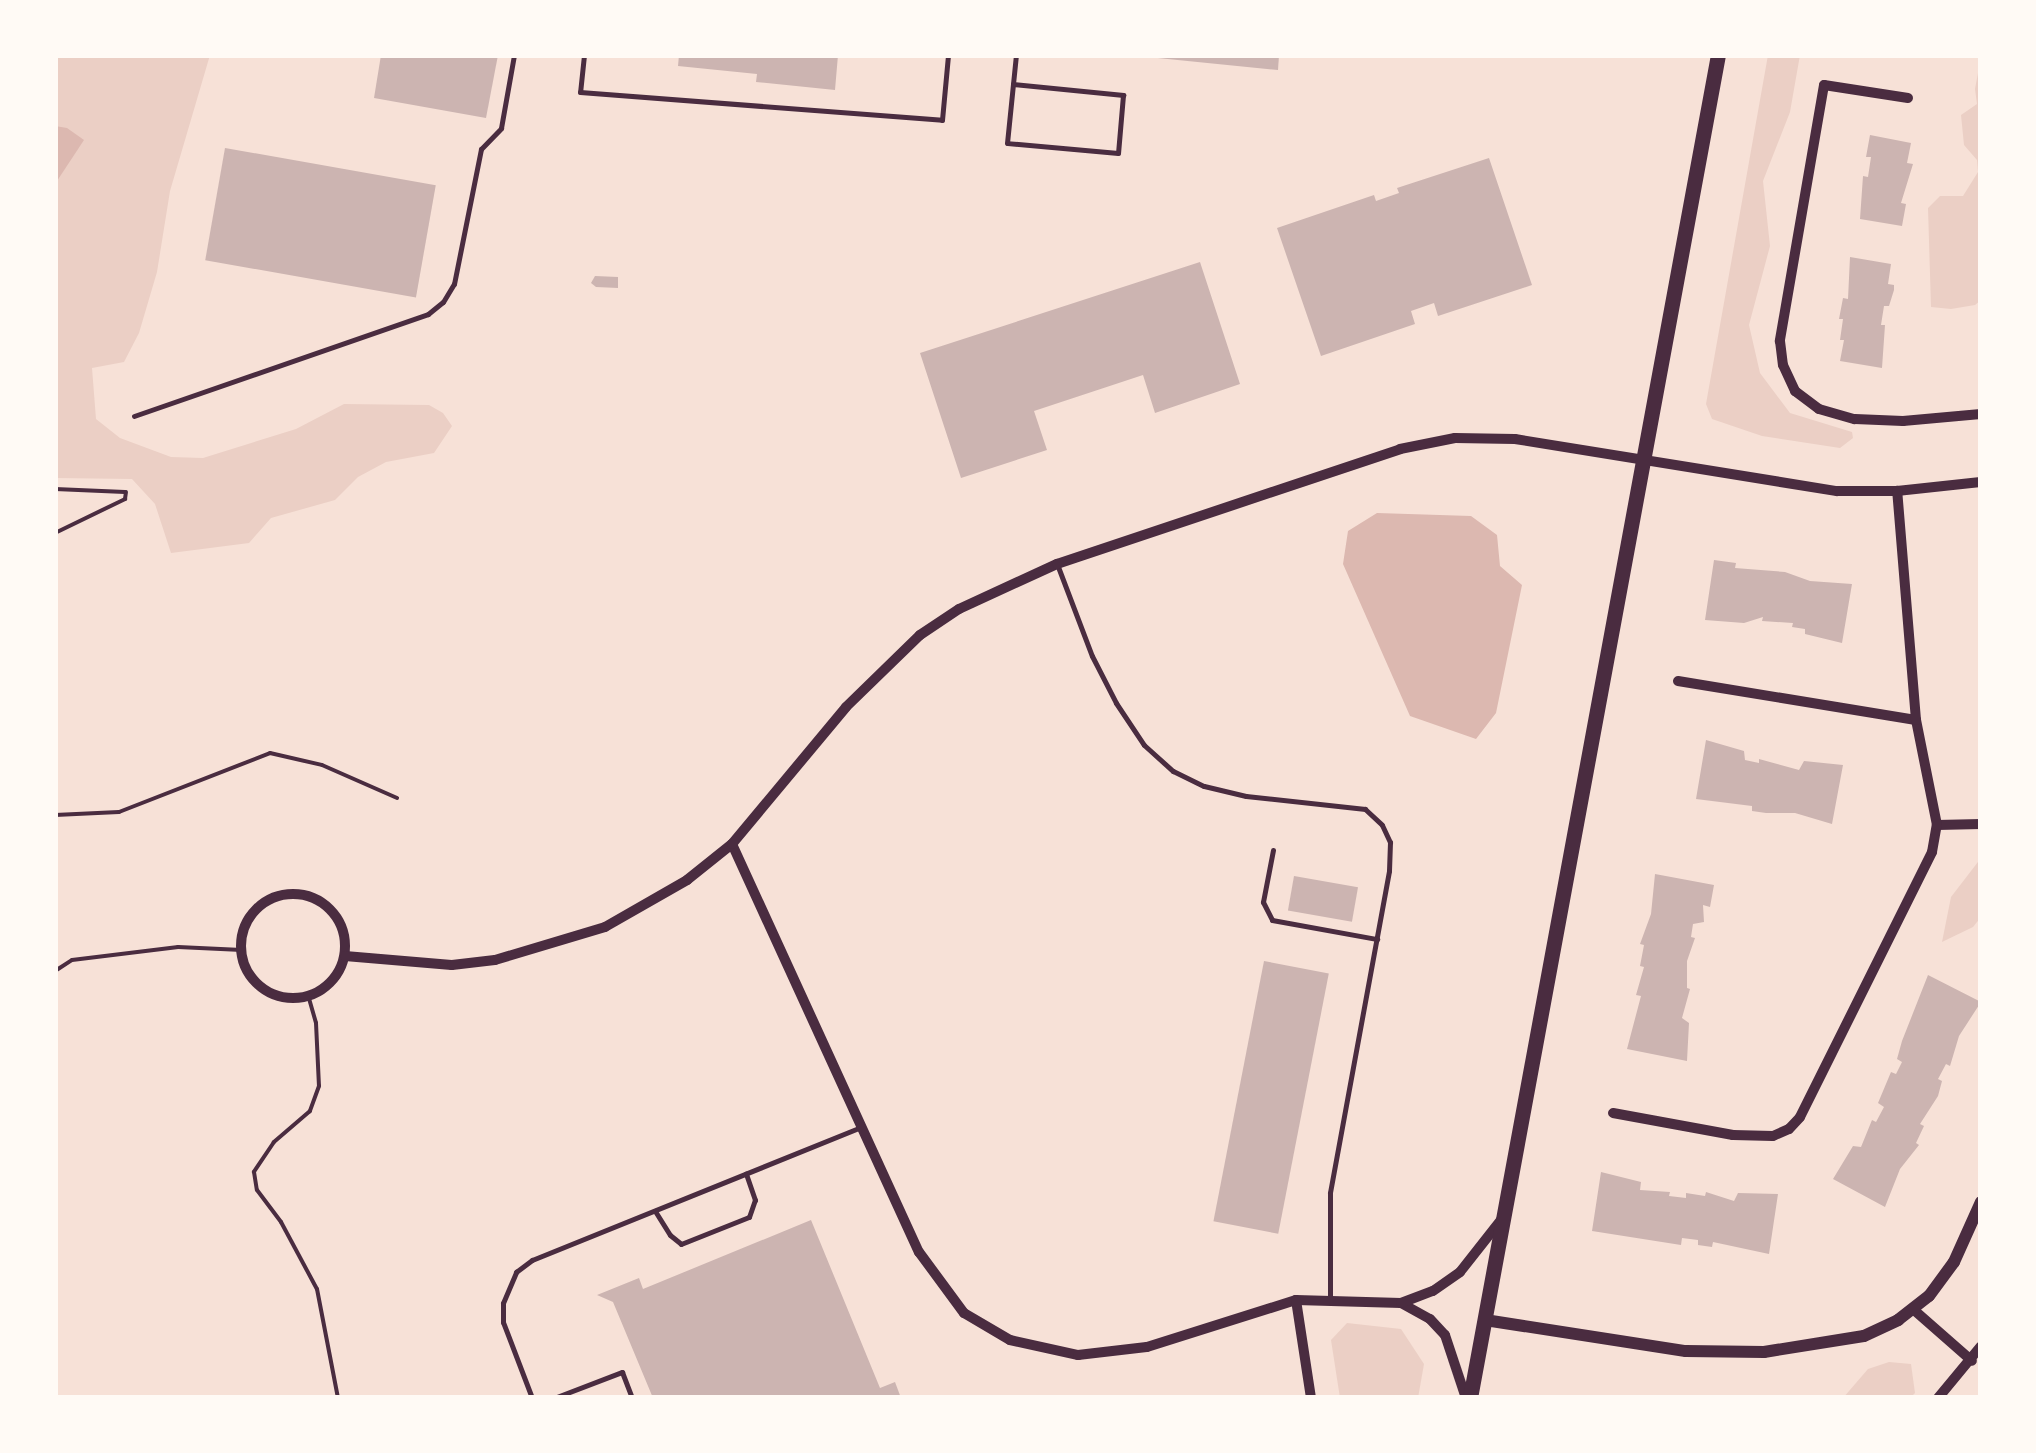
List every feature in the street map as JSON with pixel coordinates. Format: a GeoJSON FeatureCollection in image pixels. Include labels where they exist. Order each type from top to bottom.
{"type":"FeatureCollection","features":[{"type":"Feature","properties":{"kind":"main road"},"geometry":{"type":"LineString","coordinates":[[1468,1398],[1718,55]]}},
{"type":"Feature","properties":{"kind":"street"},"geometry":{"type":"LineString","coordinates":[[1908,98],[1824,85],[1780,341],[1783,365],[1795,391],[1819,409],[1856,419],[1903,421],[1981,414]]}},
{"type":"Feature","properties":{"kind":"street"},"geometry":{"type":"LineString","coordinates":[[344,956],[452,965],[553,945],[606,927],[650,904],[732,844],[846,707],[920,635],[991,592],[1058,564],[1426,443],[1516,438],[1800,486],[1897,491],[1981,482]]}},
{"type":"Feature","properties":{"kind":"street"},"geometry":{"type":"LineString","coordinates":[[1613,1113],[1733,1134],[1773,1136],[1789,1129],[1800,1117],[1932,852],[1937,824],[1916,720],[1897,491]]}},
{"type":"Feature","properties":{"kind":"street"},"geometry":{"type":"LineString","coordinates":[[1678,681],[1916,720]]}},
{"type":"Feature","properties":{"kind":"street"},"geometry":{"type":"LineString","coordinates":[[1937,824],[1981,824]]}},
{"type":"Feature","properties":{"kind":"street"},"geometry":{"type":"LineString","coordinates":[[732,844],[932,1274],[964,1312],[1010,1340],[1054,1353],[1114,1352],[1147,1347],[1296,1300],[1330,1297],[1401,1303],[1430,1319],[1446,1335],[1468,1398]]}},
{"type":"Feature","properties":{"kind":"street"},"geometry":{"type":"LineString","coordinates":[[296,894],[328,907],[340,921],[344,956],[328,984],[308,995],[282,996],[267,990],[246,966],[242,950],[250,918],[262,904],[296,894]]}},
{"type":"Feature","properties":{"kind":"street"},"geometry":{"type":"LineString","coordinates":[[1485,1320],[1631,1345],[1764,1352],[1864,1336],[1914,1310],[1954,1262],[1981,1202]]}},
{"type":"Feature","properties":{"kind":"street"},"geometry":{"type":"LineString","coordinates":[[1401,1303],[1433,1291],[1460,1272],[1504,1215]]}},
{"type":"Feature","properties":{"kind":"street"},"geometry":{"type":"LineString","coordinates":[[1296,1300],[1311,1398]]}},
{"type":"Feature","properties":{"kind":"street"},"geometry":{"type":"LineString","coordinates":[[1914,1310],[1972,1361]]}},
{"type":"Feature","properties":{"kind":"street"},"geometry":{"type":"LineString","coordinates":[[1938,1398],[1981,1346]]}},
{"type":"Feature","properties":{"kind":"lane"},"geometry":{"type":"LineString","coordinates":[[134,416],[428,314],[444,302],[454,284],[481,148],[501,128],[514,55]]}},
{"type":"Feature","properties":{"kind":"lane"},"geometry":{"type":"LineString","coordinates":[[584,55],[580,92],[942,120],[948,55]]}},
{"type":"Feature","properties":{"kind":"lane"},"geometry":{"type":"LineString","coordinates":[[1013,84],[1123,95],[1118,153],[1008,142],[1013,84],[1016,55]]}},
{"type":"Feature","properties":{"kind":"lane"},"geometry":{"type":"LineString","coordinates":[[1058,564],[1092,656],[1116,703],[1144,745],[1173,770],[1204,786],[1246,796],[1356,806],[1382,825],[1390,842],[1390,871],[1330,1193],[1330,1297]]}},
{"type":"Feature","properties":{"kind":"lane"},"geometry":{"type":"LineString","coordinates":[[1273,850],[1263,902],[1272,920],[1377,938]]}},
{"type":"Feature","properties":{"kind":"lane"},"geometry":{"type":"LineString","coordinates":[[532,1398],[503,1322],[507,1286],[516,1272],[532,1260],[862,1127]]}},
{"type":"Feature","properties":{"kind":"lane"},"geometry":{"type":"LineString","coordinates":[[655,1210],[670,1236],[682,1244],[749,1217],[756,1200],[746,1174]]}},
{"type":"Feature","properties":{"kind":"lane"},"geometry":{"type":"LineString","coordinates":[[554,1398],[622,1372],[632,1398]]}},
{"type":"Feature","properties":{"kind":"path"},"geometry":{"type":"LineString","coordinates":[[55,489],[126,492],[125,499],[55,533]]}},
{"type":"Feature","properties":{"kind":"path"},"geometry":{"type":"LineString","coordinates":[[55,815],[118,812],[270,753],[322,765],[397,798]]}},
{"type":"Feature","properties":{"kind":"path"},"geometry":{"type":"LineString","coordinates":[[55,971],[72,960],[178,947],[242,950]]}},
{"type":"Feature","properties":{"kind":"path"},"geometry":{"type":"LineString","coordinates":[[308,995],[316,1023],[319,1086],[310,1111],[274,1142],[254,1172],[257,1190],[317,1289],[338,1398]]}},
{"type":"Feature","properties":{"kind":"shaded area"},"geometry":{"type":"Polygon","coordinates":[[[55,55],[210,55],[170,191],[157,272],[139,333],[124,362],[92,368],[96,419],[120,438],[171,457],[203,458],[296,429],[344,404],[429,405],[443,413],[452,426],[434,453],[386,462],[358,477],[335,500],[271,518],[249,543],[171,553],[155,504],[132,479],[55,478],[55,55]]]}},
{"type":"Feature","properties":{"kind":"shaded area"},"geometry":{"type":"Polygon","coordinates":[[[1768,55],[1800,55],[1790,112],[1763,181],[1770,246],[1749,325],[1760,373],[1790,413],[1852,432],[1853,438],[1840,448],[1762,436],[1712,419],[1706,404],[1768,55]]]}},
{"type":"Feature","properties":{"kind":"shaded area"},"geometry":{"type":"Polygon","coordinates":[[[1981,57],[1981,300],[1975,305],[1951,309],[1931,307],[1928,208],[1940,196],[1963,196],[1978,172],[1977,160],[1964,145],[1961,115],[1977,104],[1975,89],[1981,57]]]}},
{"type":"Feature","properties":{"kind":"shaded area"},"geometry":{"type":"Polygon","coordinates":[[[55,126],[67,128],[84,140],[55,184],[55,126]]]}},
{"type":"Feature","properties":{"kind":"shaded area"},"geometry":{"type":"Polygon","coordinates":[[[1377,513],[1471,516],[1497,535],[1500,566],[1522,585],[1496,713],[1476,739],[1410,716],[1343,564],[1348,531],[1377,513]]]}},
{"type":"Feature","properties":{"kind":"shaded area"},"geometry":{"type":"Polygon","coordinates":[[[1981,858],[1981,917],[1973,927],[1942,942],[1951,897],[1981,858]]]}},
{"type":"Feature","properties":{"kind":"shaded area"},"geometry":{"type":"Polygon","coordinates":[[[1347,1323],[1401,1329],[1424,1364],[1418,1398],[1340,1398],[1331,1340],[1347,1323]]]}},
{"type":"Feature","properties":{"kind":"shaded area"},"geometry":{"type":"Polygon","coordinates":[[[1889,1362],[1911,1364],[1915,1393],[1910,1398],[1843,1398],[1868,1369],[1889,1362]]]}},
{"type":"Feature","properties":{"kind":"building"},"geometry":{"type":"Polygon","coordinates":[[[381,55],[498,55],[486,118],[374,98],[381,55]]]}},
{"type":"Feature","properties":{"kind":"building"},"geometry":{"type":"Polygon","coordinates":[[[679,55],[838,55],[835,90],[756,82],[757,74],[678,66],[679,55]]]}},
{"type":"Feature","properties":{"kind":"building"},"geometry":{"type":"Polygon","coordinates":[[[1128,55],[1279,55],[1278,70],[1128,55]]]}},
{"type":"Feature","properties":{"kind":"building"},"geometry":{"type":"Polygon","coordinates":[[[1870,135],[1911,143],[1907,163],[1913,164],[1901,203],[1906,204],[1902,226],[1860,219],[1863,176],[1868,177],[1871,157],[1866,157],[1870,135]]]}},
{"type":"Feature","properties":{"kind":"building"},"geometry":{"type":"Polygon","coordinates":[[[225,148],[436,185],[416,297],[205,260],[225,148]]]}},
{"type":"Feature","properties":{"kind":"building"},"geometry":{"type":"Polygon","coordinates":[[[1489,158],[1532,285],[1438,316],[1434,303],[1411,311],[1415,324],[1321,356],[1277,228],[1374,195],[1376,201],[1399,193],[1397,188],[1489,158]]]}},
{"type":"Feature","properties":{"kind":"building"},"geometry":{"type":"Polygon","coordinates":[[[1850,257],[1891,264],[1888,284],[1894,285],[1894,290],[1889,306],[1884,306],[1881,325],[1885,325],[1882,368],[1840,361],[1844,340],[1840,340],[1843,319],[1839,319],[1843,298],[1848,299],[1850,257]]]}},
{"type":"Feature","properties":{"kind":"building"},"geometry":{"type":"Polygon","coordinates":[[[1200,262],[1240,384],[1155,413],[1143,375],[1034,411],[1047,450],[961,478],[920,353],[1200,262]]]}},
{"type":"Feature","properties":{"kind":"building"},"geometry":{"type":"Polygon","coordinates":[[[595,276],[618,277],[618,288],[596,287],[591,283],[595,276]]]}},
{"type":"Feature","properties":{"kind":"building"},"geometry":{"type":"Polygon","coordinates":[[[1714,560],[1736,563],[1735,568],[1852,584],[1842,643],[1805,634],[1805,629],[1792,627],[1793,623],[1762,621],[1763,617],[1744,623],[1705,620],[1714,560]]]}},
{"type":"Feature","properties":{"kind":"building"},"geometry":{"type":"Polygon","coordinates":[[[1706,740],[1744,751],[1745,760],[1759,763],[1759,759],[1799,770],[1804,761],[1843,765],[1832,824],[1795,813],[1766,813],[1752,811],[1752,806],[1696,799],[1706,740]]]}},
{"type":"Feature","properties":{"kind":"building"},"geometry":{"type":"Polygon","coordinates":[[[1655,874],[1714,885],[1710,907],[1703,905],[1704,922],[1693,924],[1691,937],[1695,938],[1687,961],[1690,989],[1682,1018],[1689,1023],[1687,1061],[1627,1049],[1641,996],[1636,995],[1644,967],[1640,966],[1644,945],[1640,944],[1651,914],[1655,874]]]}},
{"type":"Feature","properties":{"kind":"building"},"geometry":{"type":"Polygon","coordinates":[[[1294,876],[1358,887],[1352,922],[1288,910],[1294,876]]]}},
{"type":"Feature","properties":{"kind":"building"},"geometry":{"type":"Polygon","coordinates":[[[1264,961],[1329,974],[1278,1234],[1213,1221],[1264,961]]]}},
{"type":"Feature","properties":{"kind":"building"},"geometry":{"type":"Polygon","coordinates":[[[1928,975],[1981,1002],[1959,1036],[1950,1066],[1946,1064],[1938,1079],[1942,1081],[1938,1096],[1920,1124],[1924,1126],[1916,1143],[1919,1145],[1900,1169],[1885,1207],[1833,1179],[1853,1146],[1861,1147],[1872,1120],[1876,1122],[1884,1107],[1878,1103],[1891,1072],[1896,1074],[1902,1062],[1897,1059],[1902,1041],[1928,975]]]}},
{"type":"Feature","properties":{"kind":"building"},"geometry":{"type":"Polygon","coordinates":[[[1601,1172],[1641,1182],[1640,1190],[1670,1192],[1669,1196],[1705,1196],[1706,1192],[1734,1201],[1738,1193],[1778,1194],[1769,1254],[1713,1242],[1712,1247],[1698,1245],[1698,1240],[1682,1238],[1681,1245],[1592,1231],[1601,1172]]]}},
{"type":"Feature","properties":{"kind":"building"},"geometry":{"type":"Polygon","coordinates":[[[811,1220],[880,1388],[895,1382],[901,1398],[653,1398],[613,1302],[597,1295],[639,1278],[643,1289],[811,1220]]]}}]}
